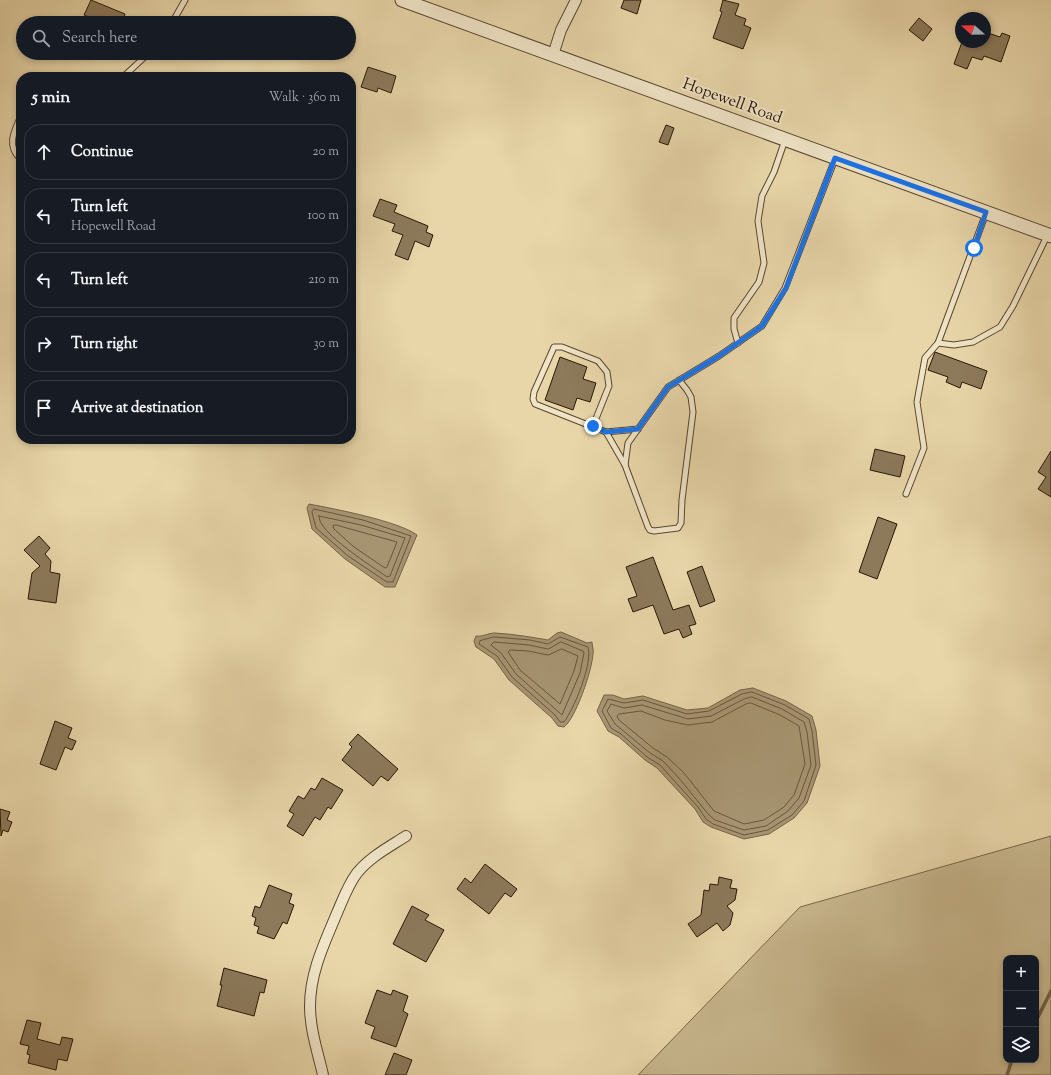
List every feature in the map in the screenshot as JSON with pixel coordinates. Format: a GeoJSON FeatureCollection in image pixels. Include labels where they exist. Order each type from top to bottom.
{"type":"FeatureCollection","features":[{"type":"Feature","properties":{"kind":"street","name":"Hopewell Road"},"geometry":{"type":"LineString","coordinates":[[402,0],[1049,236]]}},
{"type":"Feature","properties":{"kind":"street"},"geometry":{"type":"LineString","coordinates":[[553,55],[561,30],[576,0]]}},
{"type":"Feature","properties":{"kind":"street"},"geometry":{"type":"LineString","coordinates":[[323,1075],[311,1024],[310,1008],[313,974],[348,887],[357,873],[369,860],[406,836]]}},
{"type":"Feature","properties":{"kind":"lane"},"geometry":{"type":"LineString","coordinates":[[176,16],[185,0]]}},
{"type":"Feature","properties":{"kind":"lane"},"geometry":{"type":"LineString","coordinates":[[129,72],[142,60]]}},
{"type":"Feature","properties":{"kind":"lane"},"geometry":{"type":"LineString","coordinates":[[16,130],[12,142],[16,155]]}},
{"type":"Feature","properties":{"kind":"lane"},"geometry":{"type":"LineString","coordinates":[[738,343],[734,329],[734,318],[759,282],[764,263],[758,221],[761,201],[785,139]]}},
{"type":"Feature","properties":{"kind":"lane"},"geometry":{"type":"LineString","coordinates":[[625,464],[628,443],[668,387],[762,326],[786,288],[835,158]]}},
{"type":"Feature","properties":{"kind":"lane"},"geometry":{"type":"LineString","coordinates":[[906,494],[924,448],[917,402],[925,358],[938,343],[986,212]]}},
{"type":"Feature","properties":{"kind":"lane"},"geometry":{"type":"LineString","coordinates":[[938,343],[954,345],[974,342],[1000,327],[1013,306],[1049,236]]}},
{"type":"Feature","properties":{"kind":"lane"},"geometry":{"type":"LineString","coordinates":[[593,426],[609,386],[607,372],[598,360],[562,347],[554,347],[534,392],[533,399],[535,404],[606,432],[638,429]]}},
{"type":"Feature","properties":{"kind":"lane"},"geometry":{"type":"LineString","coordinates":[[606,432],[625,464],[650,530],[654,531],[678,528],[681,523],[682,500],[693,412],[691,397],[679,380]]}},
{"type":"Feature","properties":{"kind":"shaded area"},"geometry":{"type":"Polygon","coordinates":[[[1051,836],[1051,1075],[638,1075],[800,907],[1051,836]]]}},
{"type":"Feature","properties":{"kind":"water"},"geometry":{"type":"Polygon","coordinates":[[[309,504],[381,520],[417,535],[395,587],[385,587],[345,559],[312,529],[307,508],[309,504]]]}},
{"type":"Feature","properties":{"kind":"water"},"geometry":{"type":"Polygon","coordinates":[[[561,632],[587,643],[592,642],[593,651],[590,671],[583,693],[569,722],[564,727],[558,726],[552,718],[509,680],[494,659],[476,647],[474,641],[476,636],[495,633],[548,640],[557,633],[561,632]]]}},
{"type":"Feature","properties":{"kind":"water"},"geometry":{"type":"Polygon","coordinates":[[[753,688],[786,701],[812,716],[816,730],[820,766],[807,803],[794,818],[769,834],[744,839],[711,827],[703,822],[695,809],[657,768],[645,760],[619,737],[608,731],[597,711],[604,695],[613,695],[624,699],[643,696],[687,710],[708,708],[740,690],[753,688]]]}},
{"type":"Feature","properties":{"kind":"building"},"geometry":{"type":"Polygon","coordinates":[[[91,0],[125,14],[124,16],[84,15],[91,0]]]}},
{"type":"Feature","properties":{"kind":"building"},"geometry":{"type":"Polygon","coordinates":[[[624,0],[641,0],[637,14],[621,8],[624,0]]]}},
{"type":"Feature","properties":{"kind":"building"},"geometry":{"type":"Polygon","coordinates":[[[723,0],[739,4],[735,15],[746,19],[744,25],[751,28],[743,49],[713,38],[722,12],[720,11],[723,0]]]}},
{"type":"Feature","properties":{"kind":"building"},"geometry":{"type":"Polygon","coordinates":[[[919,18],[932,29],[923,41],[909,30],[919,18]]]}},
{"type":"Feature","properties":{"kind":"building"},"geometry":{"type":"Polygon","coordinates":[[[1002,33],[1010,36],[1001,62],[984,56],[982,60],[972,57],[967,69],[954,64],[960,48],[991,48],[991,34],[1000,37],[1002,33]]]}},
{"type":"Feature","properties":{"kind":"building"},"geometry":{"type":"Polygon","coordinates":[[[368,67],[396,76],[391,93],[378,88],[377,92],[361,87],[368,67]]]}},
{"type":"Feature","properties":{"kind":"building"},"geometry":{"type":"Polygon","coordinates":[[[666,125],[674,128],[668,145],[659,142],[666,125]]]}},
{"type":"Feature","properties":{"kind":"building"},"geometry":{"type":"Polygon","coordinates":[[[380,199],[397,205],[394,212],[428,226],[426,232],[433,235],[429,247],[415,241],[408,260],[395,255],[403,235],[392,231],[395,224],[373,216],[380,199]]]}},
{"type":"Feature","properties":{"kind":"building"},"geometry":{"type":"Polygon","coordinates":[[[935,352],[987,371],[981,389],[962,382],[960,388],[946,382],[948,377],[928,370],[935,352]]]}},
{"type":"Feature","properties":{"kind":"building"},"geometry":{"type":"Polygon","coordinates":[[[560,357],[587,367],[583,379],[596,383],[590,402],[577,398],[573,410],[545,400],[560,357]]]}},
{"type":"Feature","properties":{"kind":"building"},"geometry":{"type":"Polygon","coordinates":[[[875,449],[905,456],[900,477],[870,470],[875,449]]]}},
{"type":"Feature","properties":{"kind":"building"},"geometry":{"type":"Polygon","coordinates":[[[1051,451],[1051,497],[1038,489],[1046,477],[1038,472],[1051,451]]]}},
{"type":"Feature","properties":{"kind":"building"},"geometry":{"type":"Polygon","coordinates":[[[878,517],[897,524],[877,579],[859,572],[878,517]]]}},
{"type":"Feature","properties":{"kind":"building"},"geometry":{"type":"Polygon","coordinates":[[[39,536],[50,548],[45,554],[51,561],[50,572],[60,574],[56,603],[28,599],[32,573],[40,566],[24,550],[39,536]]]}},
{"type":"Feature","properties":{"kind":"building"},"geometry":{"type":"Polygon","coordinates":[[[653,557],[673,610],[689,605],[696,624],[689,626],[692,634],[683,638],[679,629],[664,634],[653,605],[633,612],[628,599],[637,596],[626,567],[653,557]]]}},
{"type":"Feature","properties":{"kind":"building"},"geometry":{"type":"Polygon","coordinates":[[[702,566],[715,601],[700,607],[687,572],[702,566]]]}},
{"type":"Feature","properties":{"kind":"building"},"geometry":{"type":"Polygon","coordinates":[[[55,721],[72,728],[68,738],[76,741],[72,750],[65,747],[56,770],[40,764],[55,721]]]}},
{"type":"Feature","properties":{"kind":"building"},"geometry":{"type":"Polygon","coordinates":[[[358,734],[398,769],[388,781],[381,776],[373,786],[342,760],[352,747],[349,744],[358,734]]]}},
{"type":"Feature","properties":{"kind":"building"},"geometry":{"type":"Polygon","coordinates":[[[322,778],[343,790],[331,809],[328,807],[320,820],[315,817],[303,836],[287,826],[294,814],[289,811],[298,796],[304,799],[311,788],[315,790],[322,778]]]}},
{"type":"Feature","properties":{"kind":"building"},"geometry":{"type":"Polygon","coordinates":[[[0,809],[10,812],[7,820],[12,822],[8,832],[3,830],[1,836],[0,809]]]}},
{"type":"Feature","properties":{"kind":"building"},"geometry":{"type":"Polygon","coordinates":[[[485,864],[517,889],[511,897],[505,893],[489,914],[457,889],[465,878],[471,883],[485,864]]]}},
{"type":"Feature","properties":{"kind":"building"},"geometry":{"type":"Polygon","coordinates":[[[719,877],[732,880],[730,888],[737,889],[735,900],[727,906],[733,913],[730,925],[723,931],[717,923],[697,937],[688,924],[701,915],[704,890],[709,891],[710,884],[718,885],[719,877]]]}},
{"type":"Feature","properties":{"kind":"building"},"geometry":{"type":"Polygon","coordinates":[[[269,885],[292,894],[289,903],[294,905],[287,924],[283,922],[274,939],[257,933],[259,927],[254,925],[256,918],[252,916],[255,906],[260,908],[269,885]]]}},
{"type":"Feature","properties":{"kind":"building"},"geometry":{"type":"Polygon","coordinates":[[[412,906],[429,915],[425,920],[444,930],[426,962],[393,944],[412,906]]]}},
{"type":"Feature","properties":{"kind":"building"},"geometry":{"type":"Polygon","coordinates":[[[224,968],[267,980],[264,993],[260,992],[254,1016],[217,1006],[224,968]]]}},
{"type":"Feature","properties":{"kind":"building"},"geometry":{"type":"Polygon","coordinates":[[[377,990],[391,995],[393,990],[408,996],[403,1011],[408,1014],[396,1047],[371,1038],[375,1027],[365,1023],[377,990]]]}},
{"type":"Feature","properties":{"kind":"building"},"geometry":{"type":"Polygon","coordinates":[[[27,1020],[41,1023],[37,1039],[60,1045],[62,1037],[73,1039],[67,1061],[58,1059],[56,1070],[28,1063],[30,1055],[27,1054],[29,1046],[20,1044],[27,1020]]]}},
{"type":"Feature","properties":{"kind":"building"},"geometry":{"type":"Polygon","coordinates":[[[394,1053],[412,1060],[406,1075],[385,1075],[394,1053]]]}},
{"type":"Feature","properties":{"kind":"waterway"},"geometry":{"type":"LineString","coordinates":[[1039,1015],[1051,991]]}},
{"type":"Feature","properties":{"kind":"waterway"},"geometry":{"type":"LineString","coordinates":[[1007,1075],[1011,1063]]}},
{"type":"Feature","properties":{"kind":"route"},"geometry":{"type":"LineString","coordinates":[[593,426],[606,432],[638,429],[668,387],[719,356],[762,326],[786,288],[835,158],[986,212],[974,248]]}}]}
